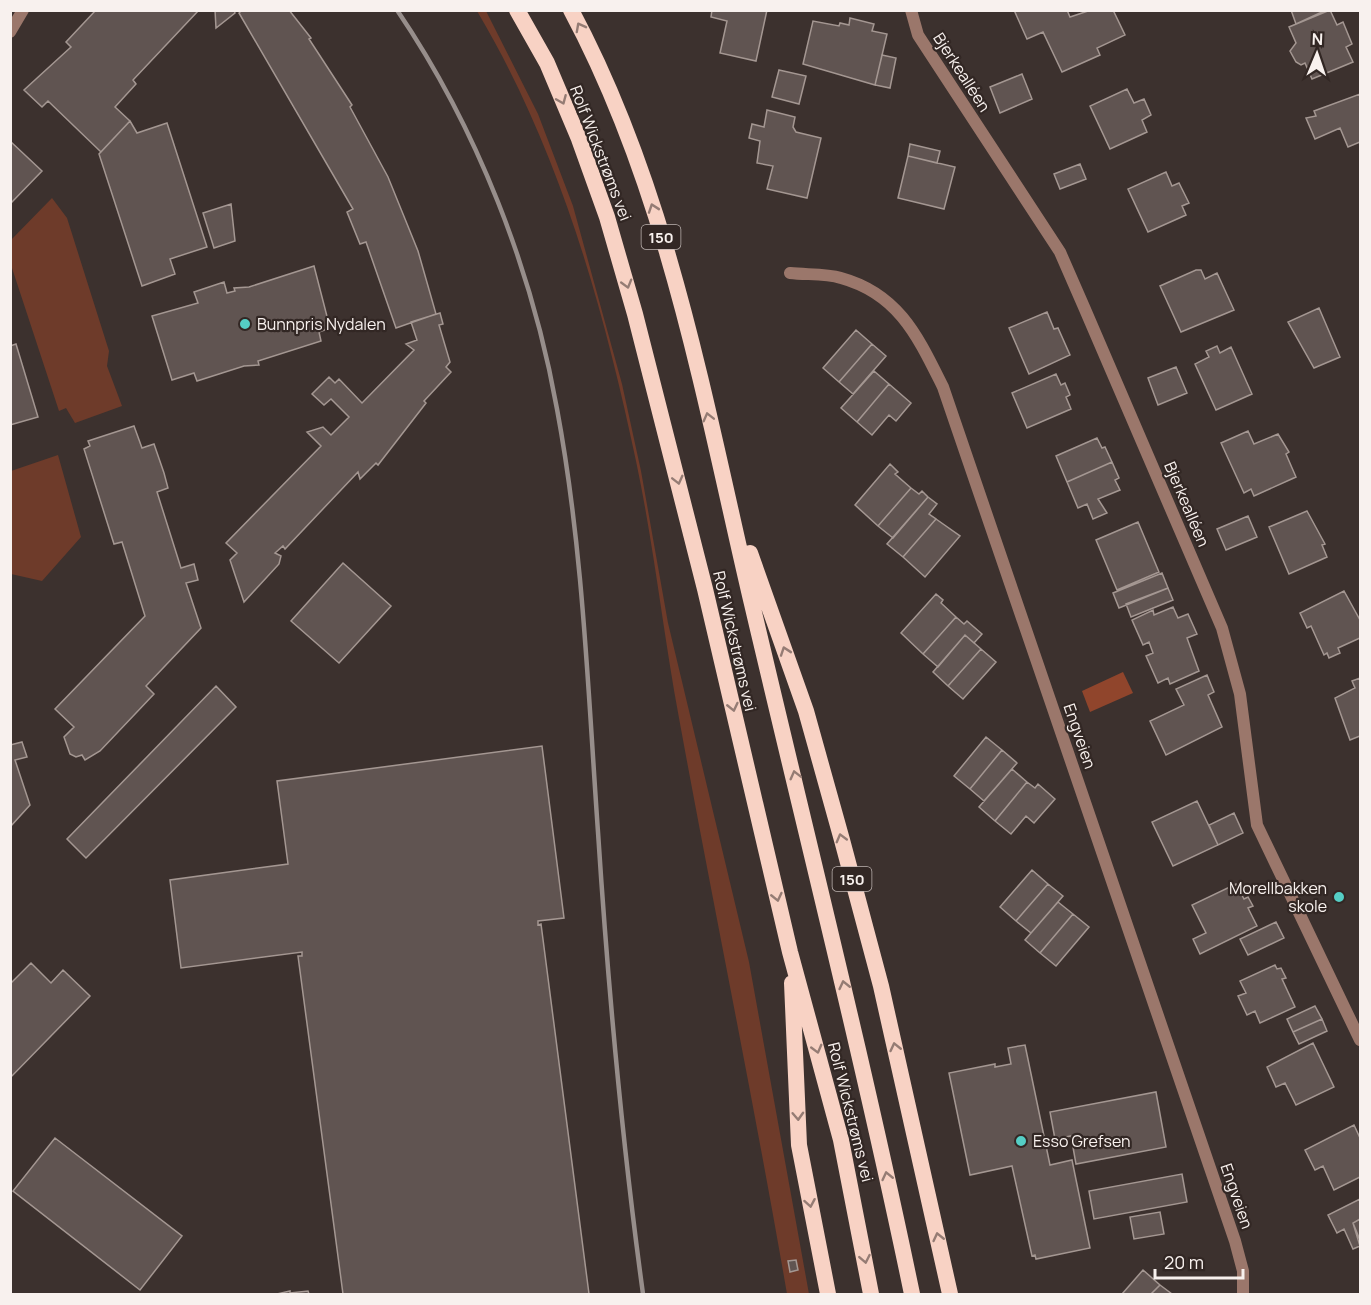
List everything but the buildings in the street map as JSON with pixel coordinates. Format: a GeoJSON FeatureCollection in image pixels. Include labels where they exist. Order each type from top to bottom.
{"type":"FeatureCollection","features":[{"type":"Feature","properties":{"kind":"highway","name":"Rolf Wickstrøms vei"},"geometry":{"type":"LineString","coordinates":[[517,10],[547,63],[608,217],[635,314],[702,578],[790,952],[841,1140],[871,1294]]}},
{"type":"Feature","properties":{"kind":"highway","name":"Rolf Wickstrøms vei"},"geometry":{"type":"LineString","coordinates":[[571,10],[591,49],[626,131],[653,208],[683,313],[842,975],[912,1294]]}},
{"type":"Feature","properties":{"kind":"highway","name":"150"},"geometry":{"type":"LineString","coordinates":[[722,473],[806,711],[842,840],[881,986],[950,1294]]}},
{"type":"Feature","properties":{"kind":"highway","name":"150"},"geometry":{"type":"LineString","coordinates":[[790,952],[799,1145],[828,1294]]}},
{"type":"Feature","properties":{"kind":"street"},"geometry":{"type":"LineString","coordinates":[[10,32],[23,10]]}},
{"type":"Feature","properties":{"kind":"street","name":"Bjerkealléen"},"geometry":{"type":"LineString","coordinates":[[911,10],[918,35],[1060,252],[1089,317],[1222,628],[1239,694],[1257,825],[1360,1040]]}},
{"type":"Feature","properties":{"kind":"street","name":"Engveien"},"geometry":{"type":"LineString","coordinates":[[790,273],[840,277],[869,289],[895,306],[914,330],[943,387],[1235,1241],[1243,1271],[1243,1294]]}},
{"type":"Feature","properties":{"kind":"shaded area"},"geometry":{"type":"Polygon","coordinates":[[[477,11],[486,11],[538,114],[573,206],[622,384],[641,471],[668,623],[749,962],[809,1294],[787,1294],[679,718],[642,493],[609,344],[575,229],[555,173],[506,64],[477,11]]]}},
{"type":"Feature","properties":{"kind":"shaded area"},"geometry":{"type":"Polygon","coordinates":[[[52,198],[67,218],[109,351],[107,366],[122,406],[75,423],[66,408],[59,411],[11,265],[11,240],[52,198]]]}},
{"type":"Feature","properties":{"kind":"shaded area"},"geometry":{"type":"Polygon","coordinates":[[[58,455],[81,537],[42,581],[11,574],[11,471],[58,455]]]}},
{"type":"Feature","properties":{"kind":"shaded area"},"geometry":{"type":"Polygon","coordinates":[[[1123,672],[1133,693],[1090,712],[1082,691],[1123,672]]]}},
{"type":"Feature","properties":{"kind":"railway"},"geometry":{"type":"LineString","coordinates":[[397,10],[426,55],[452,102],[498,201],[533,304],[557,409],[579,567],[611,1006],[643,1294]]}},
{"type":"Feature","properties":{"kind":"place","name":"Bunnpris Nydalen"},"geometry":{"type":"Point","coordinates":[245,324]}},
{"type":"Feature","properties":{"kind":"place","name":"Morellbakken skole"},"geometry":{"type":"Point","coordinates":[1339,897]}},
{"type":"Feature","properties":{"kind":"place","name":"Esso Grefsen"},"geometry":{"type":"Point","coordinates":[1021,1141]}}]}
